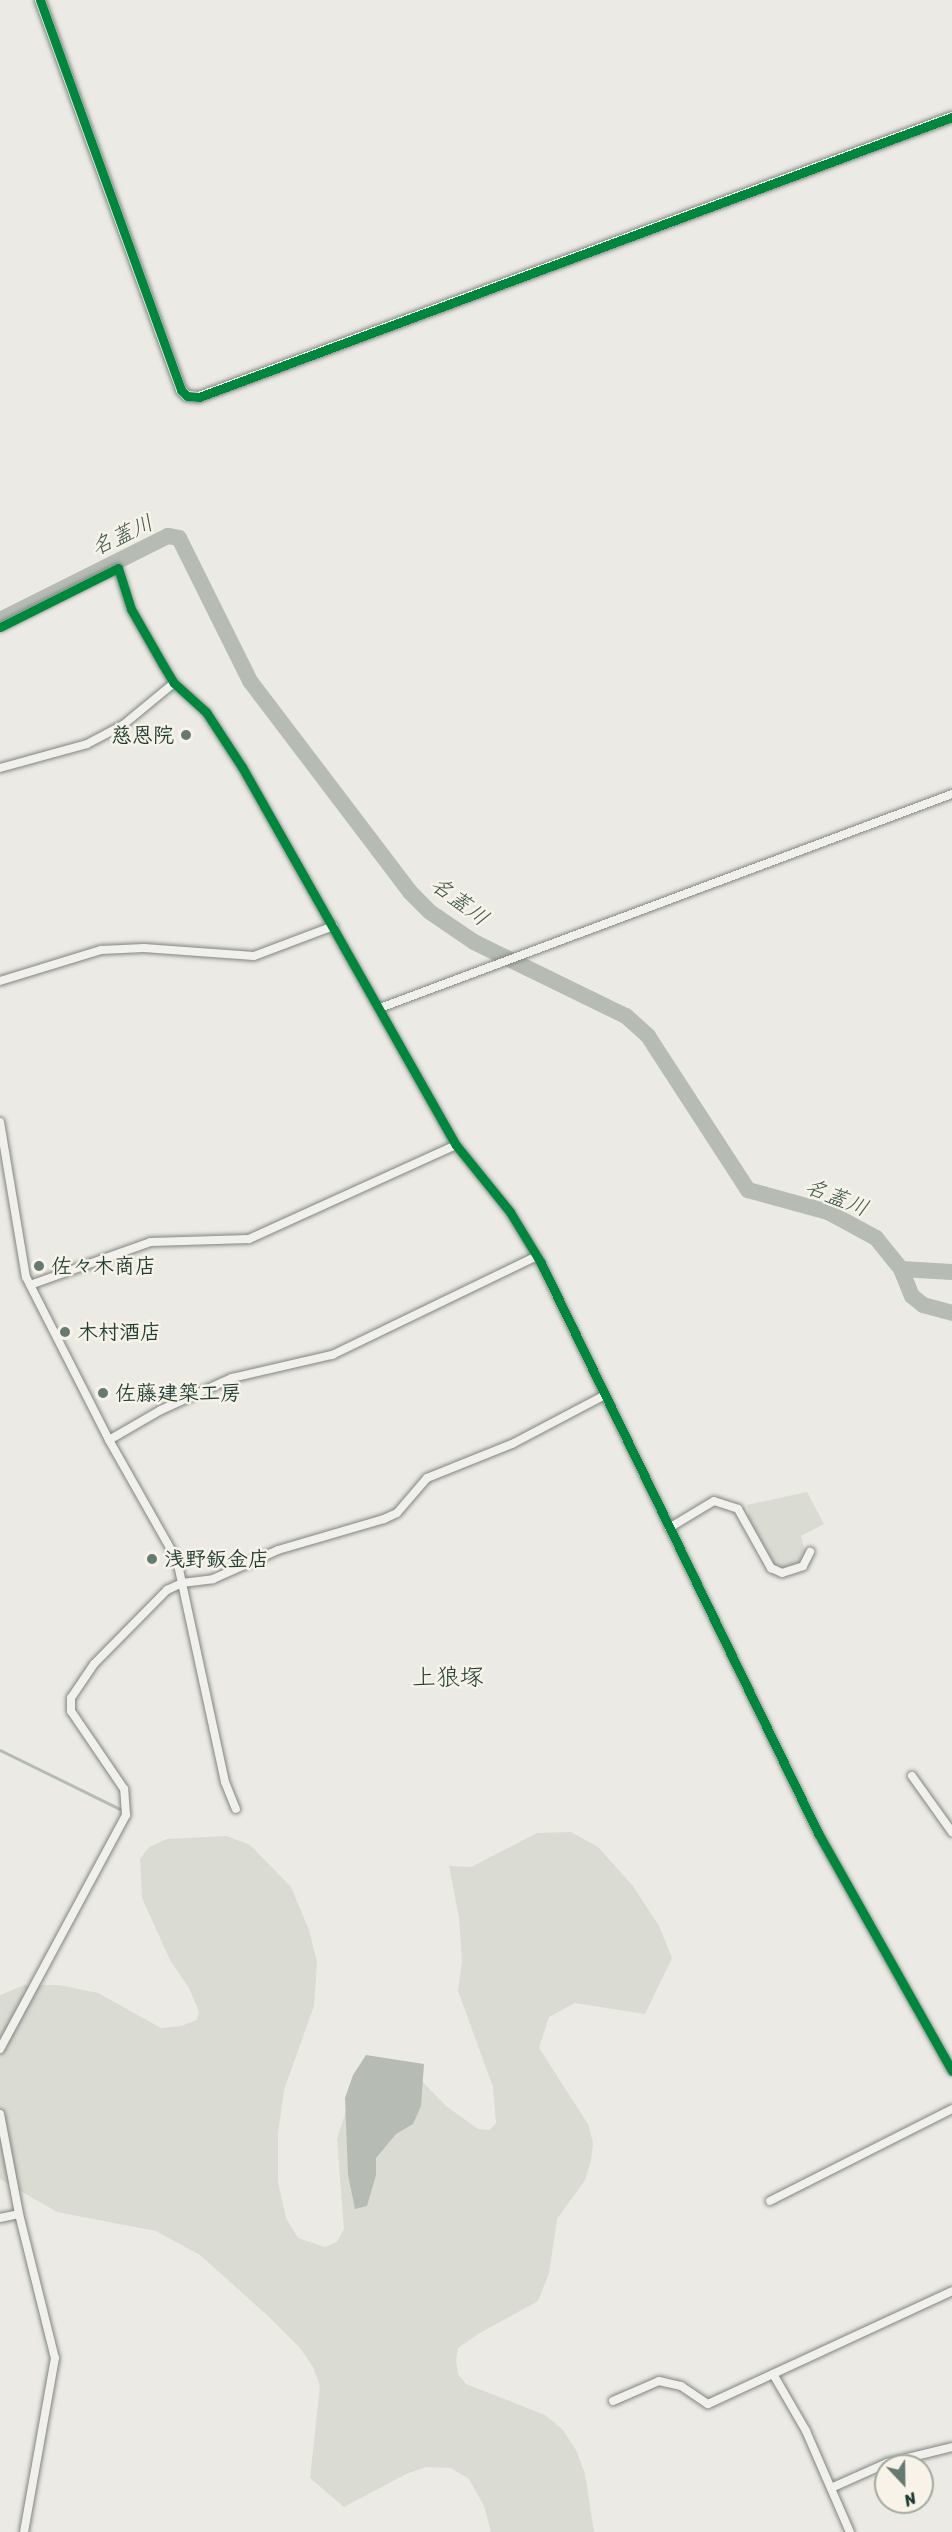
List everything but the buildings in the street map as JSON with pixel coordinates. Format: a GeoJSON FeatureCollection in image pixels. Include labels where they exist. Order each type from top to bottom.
{"type":"FeatureCollection","features":[{"type":"Feature","properties":{"kind":"street"},"geometry":{"type":"LineString","coordinates":[[39,0],[181,390],[187,396],[199,397],[952,117]]}},
{"type":"Feature","properties":{"kind":"street"},"geometry":{"type":"LineString","coordinates":[[0,627],[118,568],[131,609],[174,683],[206,712],[225,740],[334,926],[456,1145],[510,1212],[537,1256],[603,1396],[818,1833],[952,2071]]}},
{"type":"Feature","properties":{"kind":"street"},"geometry":{"type":"LineString","coordinates":[[0,768],[87,744],[123,725],[174,683]]}},
{"type":"Feature","properties":{"kind":"street"},"geometry":{"type":"LineString","coordinates":[[380,1008],[952,795]]}},
{"type":"Feature","properties":{"kind":"street"},"geometry":{"type":"LineString","coordinates":[[0,981],[101,951],[144,948],[254,956],[334,926]]}},
{"type":"Feature","properties":{"kind":"street"},"geometry":{"type":"LineString","coordinates":[[0,1122],[30,1285],[109,1440],[164,1535],[182,1583],[225,1782],[236,1809]]}},
{"type":"Feature","properties":{"kind":"street"},"geometry":{"type":"LineString","coordinates":[[30,1285],[151,1242],[249,1239],[456,1145]]}},
{"type":"Feature","properties":{"kind":"street"},"geometry":{"type":"LineString","coordinates":[[109,1440],[161,1410],[232,1378],[332,1355],[537,1256]]}},
{"type":"Feature","properties":{"kind":"street"},"geometry":{"type":"LineString","coordinates":[[0,2049],[126,1815],[124,1789],[73,1717],[71,1698],[94,1664],[167,1590],[182,1583],[213,1579],[278,1550],[384,1519],[397,1513],[427,1478],[512,1444],[603,1396]]}},
{"type":"Feature","properties":{"kind":"street"},"geometry":{"type":"LineString","coordinates":[[669,1528],[714,1501],[738,1509],[771,1568],[782,1573],[803,1566],[810,1552]]}},
{"type":"Feature","properties":{"kind":"street"},"geometry":{"type":"LineString","coordinates":[[912,1776],[952,1832]]}},
{"type":"Feature","properties":{"kind":"street"},"geometry":{"type":"LineString","coordinates":[[770,2201],[952,2109]]}},
{"type":"Feature","properties":{"kind":"street"},"geometry":{"type":"LineString","coordinates":[[0,2114],[19,2214],[55,2358],[24,2532]]}},
{"type":"Feature","properties":{"kind":"street"},"geometry":{"type":"LineString","coordinates":[[0,2218],[19,2214]]}},
{"type":"Feature","properties":{"kind":"street"},"geometry":{"type":"LineString","coordinates":[[613,2401],[659,2381],[681,2386],[708,2404],[952,2291]]}},
{"type":"Feature","properties":{"kind":"street"},"geometry":{"type":"LineString","coordinates":[[773,2374],[802,2423],[850,2532]]}},
{"type":"Feature","properties":{"kind":"street"},"geometry":{"type":"LineString","coordinates":[[831,2488],[887,2463],[952,2447]]}},
{"type":"Feature","properties":{"kind":"shaded area"},"geometry":{"type":"Polygon","coordinates":[[[807,1492],[824,1524],[801,1536],[805,1553],[803,1562],[784,1570],[774,1568],[745,1515],[749,1514],[747,1505],[807,1492]]]}},
{"type":"Feature","properties":{"kind":"shaded area"},"geometry":{"type":"Polygon","coordinates":[[[571,1832],[598,1847],[633,1886],[659,1926],[672,1958],[645,2014],[575,2003],[549,2017],[539,2048],[588,2124],[593,2143],[591,2160],[585,2180],[557,2219],[549,2273],[538,2301],[478,2334],[458,2348],[456,2360],[458,2374],[466,2384],[545,2415],[562,2429],[576,2450],[585,2474],[594,2532],[491,2532],[484,2506],[469,2479],[451,2468],[426,2467],[406,2474],[344,2507],[310,2478],[320,2386],[313,2367],[300,2348],[268,2316],[200,2255],[156,2231],[57,2212],[0,2179],[0,1995],[25,1985],[59,1985],[98,1993],[161,2028],[181,2026],[197,2020],[199,2012],[189,1988],[170,1960],[142,1898],[140,1859],[149,1847],[167,1839],[227,1836],[250,1845],[291,1887],[309,1930],[317,1962],[314,2006],[284,2090],[278,2134],[278,2182],[286,2218],[298,2238],[325,2247],[337,2242],[344,2229],[337,2139],[352,2092],[377,2060],[390,2059],[409,2068],[446,2106],[478,2129],[490,2130],[496,2123],[493,2087],[458,1991],[462,1961],[459,1918],[449,1866],[471,1867],[537,1833],[571,1832]]]}},
{"type":"Feature","properties":{"kind":"shaded area"},"geometry":{"type":"Polygon","coordinates":[[[366,2055],[424,2064],[421,2106],[413,2124],[396,2134],[376,2158],[376,2175],[367,2206],[355,2209],[348,2175],[345,2098],[353,2075],[366,2055]]]}},
{"type":"Feature","properties":{"kind":"waterway","name":"名蓋川"},"geometry":{"type":"LineString","coordinates":[[0,620],[168,536],[179,538],[250,681],[410,892],[430,912],[474,942],[626,1016],[648,1036],[748,1190],[828,1212],[876,1238],[901,1269],[912,1296],[923,1305],[952,1313]]}},
{"type":"Feature","properties":{"kind":"waterway"},"geometry":{"type":"LineString","coordinates":[[901,1269],[952,1272]]}},
{"type":"Feature","properties":{"kind":"waterway"},"geometry":{"type":"LineString","coordinates":[[0,1750],[122,1810]]}},
{"type":"Feature","properties":{"kind":"cycle path"},"geometry":{"type":"LineString","coordinates":[[40,0],[181,390],[187,396],[199,397],[952,117]]}},
{"type":"Feature","properties":{"kind":"cycle path"},"geometry":{"type":"LineString","coordinates":[[0,627],[118,568],[131,609],[163,665],[174,683],[206,712],[242,767],[456,1145],[510,1212],[541,1263],[818,1833],[952,2071]]}},
{"type":"Feature","properties":{"kind":"place","name":"慈恩院"},"geometry":{"type":"Point","coordinates":[186,735]}},
{"type":"Feature","properties":{"kind":"place","name":"佐々木商店"},"geometry":{"type":"Point","coordinates":[39,1266]}},
{"type":"Feature","properties":{"kind":"place","name":"木村酒店"},"geometry":{"type":"Point","coordinates":[65,1332]}},
{"type":"Feature","properties":{"kind":"place","name":"佐藤建築工房"},"geometry":{"type":"Point","coordinates":[103,1393]}},
{"type":"Feature","properties":{"kind":"place","name":"浅野鈑金店"},"geometry":{"type":"Point","coordinates":[152,1559]}},
{"type":"Feature","properties":{"kind":"district","name":"上狼塚"},"geometry":{"type":"Point","coordinates":[448,1678]}}]}
